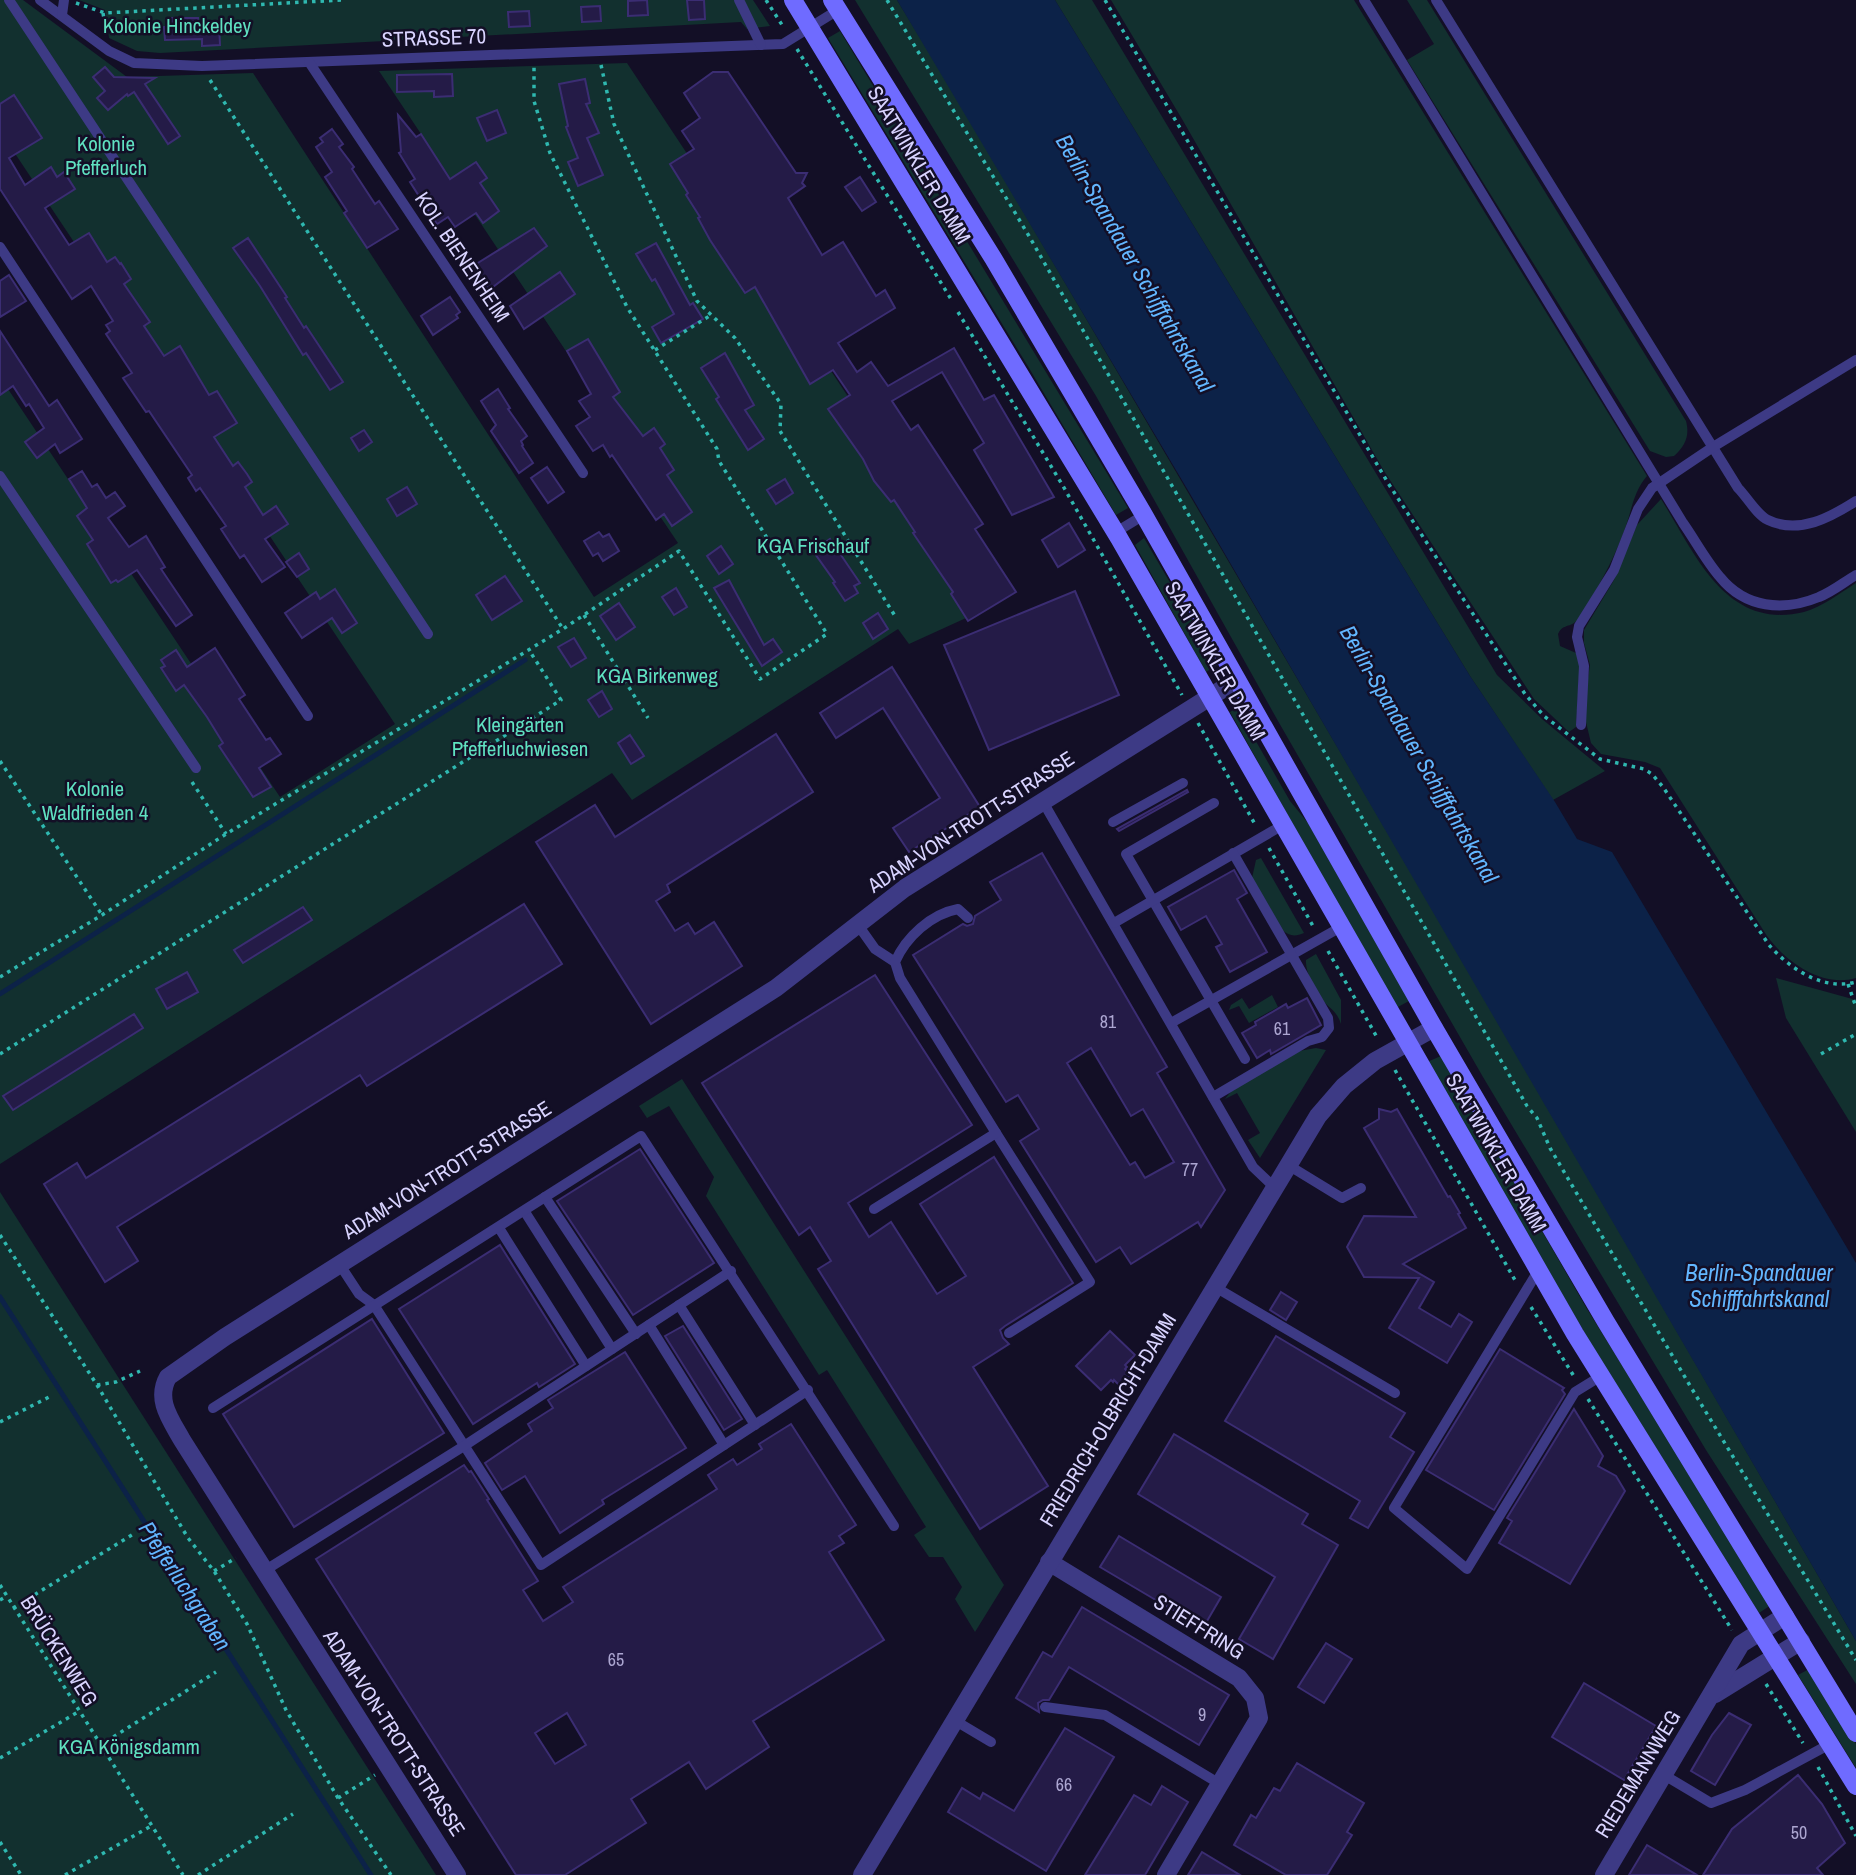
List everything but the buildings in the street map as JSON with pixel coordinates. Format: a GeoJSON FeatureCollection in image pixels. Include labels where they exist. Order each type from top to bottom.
{"type":"FeatureCollection","features":[{"type":"Feature","properties":{"kind":"main road","name":"SAATWINKLER DAMM"},"geometry":{"type":"LineString","coordinates":[[793,0],[1116,532],[1538,1271],[1856,1786]]}},
{"type":"Feature","properties":{"kind":"main road","name":"SAATWINKLER DAMM"},"geometry":{"type":"LineString","coordinates":[[835,5],[993,258],[1144,515],[1434,1028],[1606,1322],[1856,1733]]}},
{"type":"Feature","properties":{"kind":"street","name":"ADAM-VON-TROTT-STRASSE"},"geometry":{"type":"LineString","coordinates":[[457,1875],[172,1422],[161,1398],[163,1385],[175,1370],[776,988],[905,888],[1237,680]]}},
{"type":"Feature","properties":{"kind":"street","name":"FRIEDRICH-OLBRICHT-DAMM"},"geometry":{"type":"LineString","coordinates":[[862,1875],[1318,1115],[1344,1086],[1387,1055],[1434,1028]]}},
{"type":"Feature","properties":{"kind":"street","name":"STIEFFRING"},"geometry":{"type":"LineString","coordinates":[[1049,1562],[1239,1678],[1255,1698],[1259,1718],[1166,1875]]}},
{"type":"Feature","properties":{"kind":"street","name":"RIEDEMANNWEG"},"geometry":{"type":"LineString","coordinates":[[1604,1875],[1741,1644],[1785,1616]]}},
{"type":"Feature","properties":{"kind":"street","name":"RIEDEMANNWEG"},"geometry":{"type":"LineString","coordinates":[[1712,1696],[1801,1641]]}},
{"type":"Feature","properties":{"kind":"lane"},"geometry":{"type":"LineString","coordinates":[[9,0],[428,634]]}},
{"type":"Feature","properties":{"kind":"lane","name":"STRASSE 70"},"geometry":{"type":"LineString","coordinates":[[40,0],[109,51],[134,63],[202,66],[783,44],[811,28],[835,5]]}},
{"type":"Feature","properties":{"kind":"lane"},"geometry":{"type":"LineString","coordinates":[[62,16],[64,0]]}},
{"type":"Feature","properties":{"kind":"lane"},"geometry":{"type":"LineString","coordinates":[[738,0],[761,45]]}},
{"type":"Feature","properties":{"kind":"lane"},"geometry":{"type":"LineString","coordinates":[[1364,0],[1720,578],[1738,594],[1773,606],[1796,605],[1821,597],[1856,575]]}},
{"type":"Feature","properties":{"kind":"lane"},"geometry":{"type":"LineString","coordinates":[[1436,0],[1738,488],[1767,520],[1790,526],[1820,521],[1856,501]]}},
{"type":"Feature","properties":{"kind":"lane","name":"KOL. BIENENHEIM"},"geometry":{"type":"LineString","coordinates":[[309,62],[583,473]]}},
{"type":"Feature","properties":{"kind":"lane"},"geometry":{"type":"LineString","coordinates":[[0,247],[308,716]]}},
{"type":"Feature","properties":{"kind":"lane"},"geometry":{"type":"LineString","coordinates":[[1581,725],[1584,666],[1577,637],[1579,626],[1614,570],[1638,509],[1659,482],[1856,360]]}},
{"type":"Feature","properties":{"kind":"lane"},"geometry":{"type":"LineString","coordinates":[[0,476],[196,768]]}},
{"type":"Feature","properties":{"kind":"lane"},"geometry":{"type":"LineString","coordinates":[[1116,532],[1144,515]]}},
{"type":"Feature","properties":{"kind":"lane"},"geometry":{"type":"LineString","coordinates":[[1113,822],[1183,783]]}},
{"type":"Feature","properties":{"kind":"lane"},"geometry":{"type":"LineString","coordinates":[[1042,800],[1254,1167],[1274,1187]]}},
{"type":"Feature","properties":{"kind":"lane"},"geometry":{"type":"LineString","coordinates":[[1214,803],[1126,854],[1245,1059]]}},
{"type":"Feature","properties":{"kind":"lane"},"geometry":{"type":"LineString","coordinates":[[1114,923],[1283,825]]}},
{"type":"Feature","properties":{"kind":"lane"},"geometry":{"type":"LineString","coordinates":[[1213,1097],[1308,1041],[1322,1037],[1329,1028],[1328,1018],[1233,853]]}},
{"type":"Feature","properties":{"kind":"lane"},"geometry":{"type":"LineString","coordinates":[[968,918],[958,909],[947,911],[901,946],[895,962],[900,978],[1090,1282],[1009,1333]]}},
{"type":"Feature","properties":{"kind":"lane"},"geometry":{"type":"LineString","coordinates":[[858,925],[875,949],[895,962]]}},
{"type":"Feature","properties":{"kind":"lane"},"geometry":{"type":"LineString","coordinates":[[1171,1023],[1341,927]]}},
{"type":"Feature","properties":{"kind":"lane"},"geometry":{"type":"LineString","coordinates":[[874,1209],[996,1133]]}},
{"type":"Feature","properties":{"kind":"lane"},"geometry":{"type":"LineString","coordinates":[[214,1408],[641,1136],[894,1526]]}},
{"type":"Feature","properties":{"kind":"lane"},"geometry":{"type":"LineString","coordinates":[[1288,1165],[1342,1198],[1362,1188]]}},
{"type":"Feature","properties":{"kind":"lane"},"geometry":{"type":"LineString","coordinates":[[545,1197],[636,1334]]}},
{"type":"Feature","properties":{"kind":"lane"},"geometry":{"type":"LineString","coordinates":[[524,1212],[612,1349]]}},
{"type":"Feature","properties":{"kind":"lane"},"geometry":{"type":"LineString","coordinates":[[499,1228],[586,1366]]}},
{"type":"Feature","properties":{"kind":"lane"},"geometry":{"type":"LineString","coordinates":[[340,1265],[359,1293],[374,1305],[541,1565],[808,1390]]}},
{"type":"Feature","properties":{"kind":"lane"},"geometry":{"type":"LineString","coordinates":[[264,1572],[464,1446],[731,1271]]}},
{"type":"Feature","properties":{"kind":"lane"},"geometry":{"type":"LineString","coordinates":[[1538,1271],[1394,1508],[1467,1569],[1575,1392],[1601,1376]]}},
{"type":"Feature","properties":{"kind":"lane"},"geometry":{"type":"LineString","coordinates":[[1214,1287],[1395,1394]]}},
{"type":"Feature","properties":{"kind":"lane"},"geometry":{"type":"LineString","coordinates":[[679,1305],[755,1425]]}},
{"type":"Feature","properties":{"kind":"lane"},"geometry":{"type":"LineString","coordinates":[[649,1325],[724,1445]]}},
{"type":"Feature","properties":{"kind":"lane"},"geometry":{"type":"LineString","coordinates":[[1045,1707],[1105,1715],[1220,1784]]}},
{"type":"Feature","properties":{"kind":"lane"},"geometry":{"type":"LineString","coordinates":[[954,1720],[991,1742]]}},
{"type":"Feature","properties":{"kind":"lane"},"geometry":{"type":"LineString","coordinates":[[1664,1776],[1711,1803],[1745,1790],[1830,1744]]}},
{"type":"Feature","properties":{"kind":"path"},"geometry":{"type":"LineString","coordinates":[[70,0],[105,13],[341,0]]}},
{"type":"Feature","properties":{"kind":"path"},"geometry":{"type":"LineString","coordinates":[[766,0],[1063,486],[1524,1294],[1741,1644]]}},
{"type":"Feature","properties":{"kind":"path"},"geometry":{"type":"LineString","coordinates":[[887,0],[1030,236],[1536,1118],[1550,1148],[1856,1660]]}},
{"type":"Feature","properties":{"kind":"path"},"geometry":{"type":"LineString","coordinates":[[1105,0],[1388,483],[1525,694],[1544,716],[1600,759],[1644,769],[1652,774],[1664,787],[1780,959],[1805,975],[1832,984],[1856,982]]}},
{"type":"Feature","properties":{"kind":"path"},"geometry":{"type":"LineString","coordinates":[[598,52],[614,124],[696,301],[735,338],[781,404],[780,431],[895,616]]}},
{"type":"Feature","properties":{"kind":"path"},"geometry":{"type":"LineString","coordinates":[[0,977],[102,915],[226,834],[563,629],[679,551],[760,679],[828,634],[719,461],[718,449],[627,307],[550,153],[534,101],[534,53]]}},
{"type":"Feature","properties":{"kind":"path"},"geometry":{"type":"LineString","coordinates":[[202,66],[563,629]]}},
{"type":"Feature","properties":{"kind":"path"},"geometry":{"type":"LineString","coordinates":[[655,350],[711,315]]}},
{"type":"Feature","properties":{"kind":"path"},"geometry":{"type":"LineString","coordinates":[[584,615],[648,718]]}},
{"type":"Feature","properties":{"kind":"path"},"geometry":{"type":"LineString","coordinates":[[0,1054],[561,700],[528,650]]}},
{"type":"Feature","properties":{"kind":"path"},"geometry":{"type":"LineString","coordinates":[[0,761],[102,915]]}},
{"type":"Feature","properties":{"kind":"path"},"geometry":{"type":"LineString","coordinates":[[1848,984],[1856,1007]]}},
{"type":"Feature","properties":{"kind":"path"},"geometry":{"type":"LineString","coordinates":[[1821,1054],[1856,1034]]}},
{"type":"Feature","properties":{"kind":"path"},"geometry":{"type":"LineString","coordinates":[[0,1235],[97,1385],[188,1538],[214,1571],[247,1624],[286,1710],[338,1798],[391,1875]]}},
{"type":"Feature","properties":{"kind":"path"},"geometry":{"type":"LineString","coordinates":[[97,1385],[116,1382],[140,1371]]}},
{"type":"Feature","properties":{"kind":"path"},"geometry":{"type":"LineString","coordinates":[[0,1422],[51,1395]]}},
{"type":"Feature","properties":{"kind":"path"},"geometry":{"type":"LineString","coordinates":[[13,1608],[135,1533]]}},
{"type":"Feature","properties":{"kind":"path"},"geometry":{"type":"LineString","coordinates":[[214,1571],[250,1549]]}},
{"type":"Feature","properties":{"kind":"path","name":"BRÜCKENWEG"},"geometry":{"type":"LineString","coordinates":[[0,1585],[183,1875]]}},
{"type":"Feature","properties":{"kind":"path"},"geometry":{"type":"LineString","coordinates":[[0,1600],[7,1596]]}},
{"type":"Feature","properties":{"kind":"path"},"geometry":{"type":"LineString","coordinates":[[1756,1668],[1811,1756],[1856,1836]]}},
{"type":"Feature","properties":{"kind":"path"},"geometry":{"type":"LineString","coordinates":[[99,1745],[216,1672]]}},
{"type":"Feature","properties":{"kind":"path"},"geometry":{"type":"LineString","coordinates":[[0,1758],[78,1712]]}},
{"type":"Feature","properties":{"kind":"path"},"geometry":{"type":"LineString","coordinates":[[338,1798],[389,1767]]}},
{"type":"Feature","properties":{"kind":"path"},"geometry":{"type":"LineString","coordinates":[[198,1875],[293,1814]]}},
{"type":"Feature","properties":{"kind":"path"},"geometry":{"type":"LineString","coordinates":[[65,1875],[151,1826]]}},
{"type":"Feature","properties":{"kind":"path"},"geometry":{"type":"LineString","coordinates":[[0,1842],[20,1875]]}},
{"type":"Feature","properties":{"kind":"green space"},"geometry":{"type":"Polygon","coordinates":[[[0,0],[23,0],[127,77],[253,73],[594,597],[678,543],[649,500],[660,492],[379,71],[627,63],[988,608],[909,644],[898,629],[632,800],[612,773],[0,1164],[0,377],[280,797],[395,724],[0,131],[0,0]]]}},
{"type":"Feature","properties":{"kind":"green space","name":"Kolonie Hinckeldey"},"geometry":{"type":"Polygon","coordinates":[[[79,0],[753,0],[770,26],[747,29],[741,22],[160,53],[137,51],[109,38],[105,10],[79,0]]]}},
{"type":"Feature","properties":{"kind":"green space"},"geometry":{"type":"Polygon","coordinates":[[[855,0],[897,0],[949,85],[1440,922],[1856,1641],[1856,1684],[1706,1450],[1483,1077],[1278,721],[1096,396],[855,0]]]}},
{"type":"Feature","properties":{"kind":"green space"},"geometry":{"type":"Polygon","coordinates":[[[1055,0],[1092,0],[1497,675],[1542,719],[1605,771],[1553,800],[1470,676],[1055,0]]]}},
{"type":"Feature","properties":{"kind":"green space"},"geometry":{"type":"Polygon","coordinates":[[[1111,0],[1354,0],[1647,476],[1636,494],[1622,536],[1598,586],[1578,620],[1558,634],[1560,646],[1576,653],[1580,662],[1576,727],[1569,732],[1534,699],[1384,471],[1111,0]]]}},
{"type":"Feature","properties":{"kind":"green space"},"geometry":{"type":"Polygon","coordinates":[[[1407,0],[1427,0],[1686,421],[1686,440],[1674,456],[1666,457],[1650,451],[1407,60],[1434,44],[1407,0]]]}},
{"type":"Feature","properties":{"kind":"green space"},"geometry":{"type":"Polygon","coordinates":[[[840,31],[1128,508],[1116,515],[828,38],[840,31]]]}},
{"type":"Feature","properties":{"kind":"green space"},"geometry":{"type":"Polygon","coordinates":[[[1661,499],[1700,563],[1716,583],[1733,599],[1753,610],[1777,615],[1804,612],[1856,583],[1856,978],[1843,980],[1818,976],[1784,955],[1767,936],[1660,768],[1645,762],[1601,754],[1591,743],[1585,718],[1590,665],[1584,643],[1584,630],[1614,580],[1637,525],[1661,499]]]}},
{"type":"Feature","properties":{"kind":"green space"},"geometry":{"type":"Polygon","coordinates":[[[1144,538],[1218,665],[1206,672],[1135,545],[1144,538]]]}},
{"type":"Feature","properties":{"kind":"green space"},"geometry":{"type":"Polygon","coordinates":[[[1237,708],[1290,801],[1308,823],[1409,1001],[1396,1008],[1230,712],[1237,708]]]}},
{"type":"Feature","properties":{"kind":"green space"},"geometry":{"type":"Polygon","coordinates":[[[1261,858],[1304,933],[1292,935],[1282,930],[1252,878],[1256,860],[1261,858]]]}},
{"type":"Feature","properties":{"kind":"green space"},"geometry":{"type":"Polygon","coordinates":[[[1316,954],[1341,1000],[1341,1024],[1309,976],[1306,960],[1316,954]]]}},
{"type":"Feature","properties":{"kind":"green space"},"geometry":{"type":"Polygon","coordinates":[[[1776,978],[1856,1000],[1856,1132],[1786,1018],[1776,978]]]}},
{"type":"Feature","properties":{"kind":"green space"},"geometry":{"type":"Polygon","coordinates":[[[1272,995],[1278,1007],[1249,1023],[1239,1006],[1229,1010],[1231,1005],[1242,998],[1249,1009],[1272,995]]]}},
{"type":"Feature","properties":{"kind":"green space"},"geometry":{"type":"Polygon","coordinates":[[[1316,1048],[1326,1050],[1260,1158],[1248,1140],[1260,1133],[1237,1093],[1225,1099],[1232,1090],[1299,1051],[1316,1048]]]}},
{"type":"Feature","properties":{"kind":"green space"},"geometry":{"type":"Polygon","coordinates":[[[1441,1056],[1587,1309],[1771,1605],[1759,1613],[1591,1344],[1427,1062],[1441,1056]]]}},
{"type":"Feature","properties":{"kind":"green space"},"geometry":{"type":"Polygon","coordinates":[[[682,1079],[1004,1585],[975,1632],[955,1599],[962,1587],[943,1557],[929,1557],[914,1535],[926,1527],[827,1370],[819,1375],[706,1196],[714,1177],[669,1106],[647,1118],[639,1106],[682,1079]]]}},
{"type":"Feature","properties":{"kind":"green space","name":"KGA Königsdamm"},"geometry":{"type":"Polygon","coordinates":[[[0,1192],[436,1875],[0,1875],[0,1192]]]}},
{"type":"Feature","properties":{"kind":"green space"},"geometry":{"type":"Polygon","coordinates":[[[1811,1668],[1856,1744],[1856,1768],[1798,1675],[1811,1668]]]}},
{"type":"Feature","properties":{"kind":"water","name":"Berlin-Spandauer Schifffahrtskanal"},"geometry":{"type":"Polygon","coordinates":[[[897,0],[1055,0],[1470,676],[1577,839],[1612,852],[1856,1263],[1856,1641],[1189,492],[897,0]]]}},
{"type":"Feature","properties":{"kind":"waterway"},"geometry":{"type":"LineString","coordinates":[[0,994],[525,660]]}},
{"type":"Feature","properties":{"kind":"waterway","name":"Pfefferluchgraben"},"geometry":{"type":"LineString","coordinates":[[0,1297],[371,1875]]}},
{"type":"Feature","properties":{"kind":"park label","name":"Kolonie Pfefferluch"},"geometry":{"type":"Point","coordinates":[106,156]}},
{"type":"Feature","properties":{"kind":"park label","name":"KGA Frischauf"},"geometry":{"type":"Point","coordinates":[813,546]}},
{"type":"Feature","properties":{"kind":"park label","name":"KGA Birkenweg"},"geometry":{"type":"Point","coordinates":[657,676]}},
{"type":"Feature","properties":{"kind":"park label","name":"Kleingärten Pfefferluchwiesen"},"geometry":{"type":"Point","coordinates":[520,737]}},
{"type":"Feature","properties":{"kind":"park label","name":"Kolonie Waldfrieden 4"},"geometry":{"type":"Point","coordinates":[95,801]}}]}
